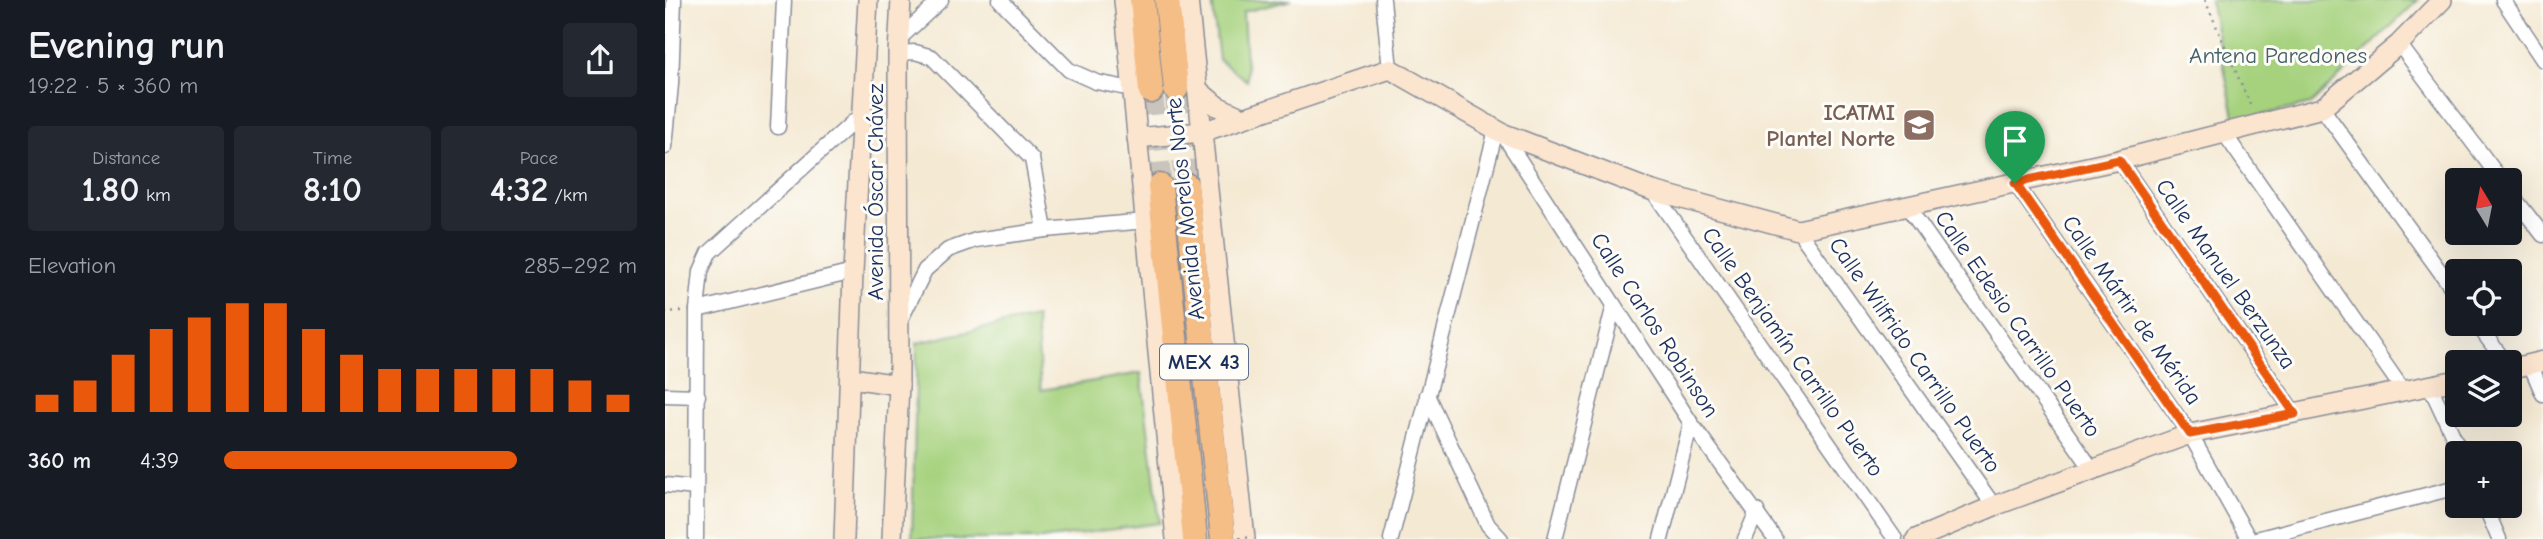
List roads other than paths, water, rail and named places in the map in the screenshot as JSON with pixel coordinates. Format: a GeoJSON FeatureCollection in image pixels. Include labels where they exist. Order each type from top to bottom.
{"type":"FeatureCollection","features":[{"type":"Feature","properties":{"kind":"highway"},"geometry":{"type":"LineString","coordinates":[[1142,0],[1142,90]]}},
{"type":"Feature","properties":{"kind":"highway"},"geometry":{"type":"LineString","coordinates":[[1167,0],[1187,89]]}},
{"type":"Feature","properties":{"kind":"highway","name":"MEX 43"},"geometry":{"type":"LineString","coordinates":[[1186,185],[1223,539]]}},
{"type":"Feature","properties":{"kind":"highway","name":"MEX 43"},"geometry":{"type":"LineString","coordinates":[[1160,186],[1195,539]]}},
{"type":"Feature","properties":{"kind":"street"},"geometry":{"type":"LineString","coordinates":[[665,147],[674,0]]}},
{"type":"Feature","properties":{"kind":"street"},"geometry":{"type":"LineString","coordinates":[[778,127],[783,0]]}},
{"type":"Feature","properties":{"kind":"street","name":"Avenida Óscar Chávez"},"geometry":{"type":"LineString","coordinates":[[844,539],[853,272],[868,0]]}},
{"type":"Feature","properties":{"kind":"street","name":"Avenida Óscar Chávez"},"geometry":{"type":"LineString","coordinates":[[892,539],[899,385],[901,0]]}},
{"type":"Feature","properties":{"kind":"street"},"geometry":{"type":"LineString","coordinates":[[941,0],[899,46],[932,57],[1032,159],[1045,230]]}},
{"type":"Feature","properties":{"kind":"street"},"geometry":{"type":"LineString","coordinates":[[1000,0],[1069,70],[1096,82],[1142,90]]}},
{"type":"Feature","properties":{"kind":"street","name":"Avenida Morelos Norte"},"geometry":{"type":"LineString","coordinates":[[1124,0],[1142,90],[1137,138],[1176,539]]}},
{"type":"Feature","properties":{"kind":"street","name":"Avenida Morelos Norte"},"geometry":{"type":"LineString","coordinates":[[1188,0],[1187,89],[1202,132],[1249,538]]}},
{"type":"Feature","properties":{"kind":"street"},"geometry":{"type":"LineString","coordinates":[[1383,0],[1390,69]]}},
{"type":"Feature","properties":{"kind":"street"},"geometry":{"type":"LineString","coordinates":[[1137,138],[1202,132],[1390,69],[1498,131],[1653,191],[1798,230],[2119,160],[2322,108],[2399,44],[2442,0]]}},
{"type":"Feature","properties":{"kind":"street"},"geometry":{"type":"LineString","coordinates":[[2503,0],[2541,54]]}},
{"type":"Feature","properties":{"kind":"street"},"geometry":{"type":"LineString","coordinates":[[2399,44],[2492,168]]}},
{"type":"Feature","properties":{"kind":"street"},"geometry":{"type":"LineString","coordinates":[[1187,89],[1243,118]]}},
{"type":"Feature","properties":{"kind":"street"},"geometry":{"type":"LineString","coordinates":[[2322,108],[2445,278]]}},
{"type":"Feature","properties":{"kind":"street"},"geometry":{"type":"LineString","coordinates":[[696,539],[697,310],[701,271],[709,253],[863,113]]}},
{"type":"Feature","properties":{"kind":"street"},"geometry":{"type":"LineString","coordinates":[[1391,539],[1498,131]]}},
{"type":"Feature","properties":{"kind":"street","name":"Calle Carlos Robinson"},"geometry":{"type":"LineString","coordinates":[[1498,131],[1691,423],[1775,539]]}},
{"type":"Feature","properties":{"kind":"street"},"geometry":{"type":"LineString","coordinates":[[2224,133],[2403,390]]}},
{"type":"Feature","properties":{"kind":"street","name":"Calle Manuel Berzunza"},"geometry":{"type":"LineString","coordinates":[[2119,160],[2295,414]]}},
{"type":"Feature","properties":{"kind":"street","name":"Calle Mártir de Mérida"},"geometry":{"type":"LineString","coordinates":[[2015,183],[2190,434],[2249,539]]}},
{"type":"Feature","properties":{"kind":"street","name":"Calle Benjamín Carrillo Puerto"},"geometry":{"type":"LineString","coordinates":[[1653,191],[1895,539]]}},
{"type":"Feature","properties":{"kind":"street","name":"Calle Edesio Carrillo Puerto"},"geometry":{"type":"LineString","coordinates":[[1907,206],[2092,469]]}},
{"type":"Feature","properties":{"kind":"street"},"geometry":{"type":"LineString","coordinates":[[2522,208],[2543,235]]}},
{"type":"Feature","properties":{"kind":"street"},"geometry":{"type":"LineString","coordinates":[[900,322],[925,270],[948,250],[976,240],[1045,230],[1146,221]]}},
{"type":"Feature","properties":{"kind":"street","name":"Calle Wilfrido Carrillo Puerto"},"geometry":{"type":"LineString","coordinates":[[1798,230],[1994,506]]}},
{"type":"Feature","properties":{"kind":"street"},"geometry":{"type":"LineString","coordinates":[[697,310],[853,272]]}},
{"type":"Feature","properties":{"kind":"street"},"geometry":{"type":"LineString","coordinates":[[1555,539],[1614,304]]}},
{"type":"Feature","properties":{"kind":"street"},"geometry":{"type":"LineString","coordinates":[[2536,363],[2543,394]]}},
{"type":"Feature","properties":{"kind":"street"},"geometry":{"type":"LineString","coordinates":[[851,378],[899,385]]}},
{"type":"Feature","properties":{"kind":"street"},"geometry":{"type":"LineString","coordinates":[[1916,539],[1994,506],[2190,434],[2445,383]]}},
{"type":"Feature","properties":{"kind":"street"},"geometry":{"type":"LineString","coordinates":[[2430,386],[2455,441]]}},
{"type":"Feature","properties":{"kind":"street"},"geometry":{"type":"LineString","coordinates":[[665,395],[698,396]]}},
{"type":"Feature","properties":{"kind":"street"},"geometry":{"type":"LineString","coordinates":[[1427,395],[1488,525],[1501,539]]}},
{"type":"Feature","properties":{"kind":"street"},"geometry":{"type":"LineString","coordinates":[[1661,539],[1691,423]]}},
{"type":"Feature","properties":{"kind":"street"},"geometry":{"type":"LineString","coordinates":[[665,485],[696,488]]}},
{"type":"Feature","properties":{"kind":"street"},"geometry":{"type":"LineString","coordinates":[[2256,539],[2445,489]]}},
{"type":"Feature","properties":{"kind":"street"},"geometry":{"type":"LineString","coordinates":[[1745,539],[1756,511]]}},
{"type":"Feature","properties":{"kind":"street"},"geometry":{"type":"LineString","coordinates":[[2490,518],[2499,539]]}},
{"type":"Feature","properties":{"kind":"tunnel"},"geometry":{"type":"LineString","coordinates":[[1176,89],[1186,185]]}},
{"type":"Feature","properties":{"kind":"tunnel"},"geometry":{"type":"LineString","coordinates":[[1151,91],[1160,186]]}},
{"type":"Feature","properties":{"kind":"place","name":"ICATMI Plantel Norte"},"geometry":{"type":"Point","coordinates":[1919,125]}},
{"type":"Feature","properties":{"kind":"park label","name":"Antena Paredones"},"geometry":{"type":"Point","coordinates":[2278,55]}}]}
